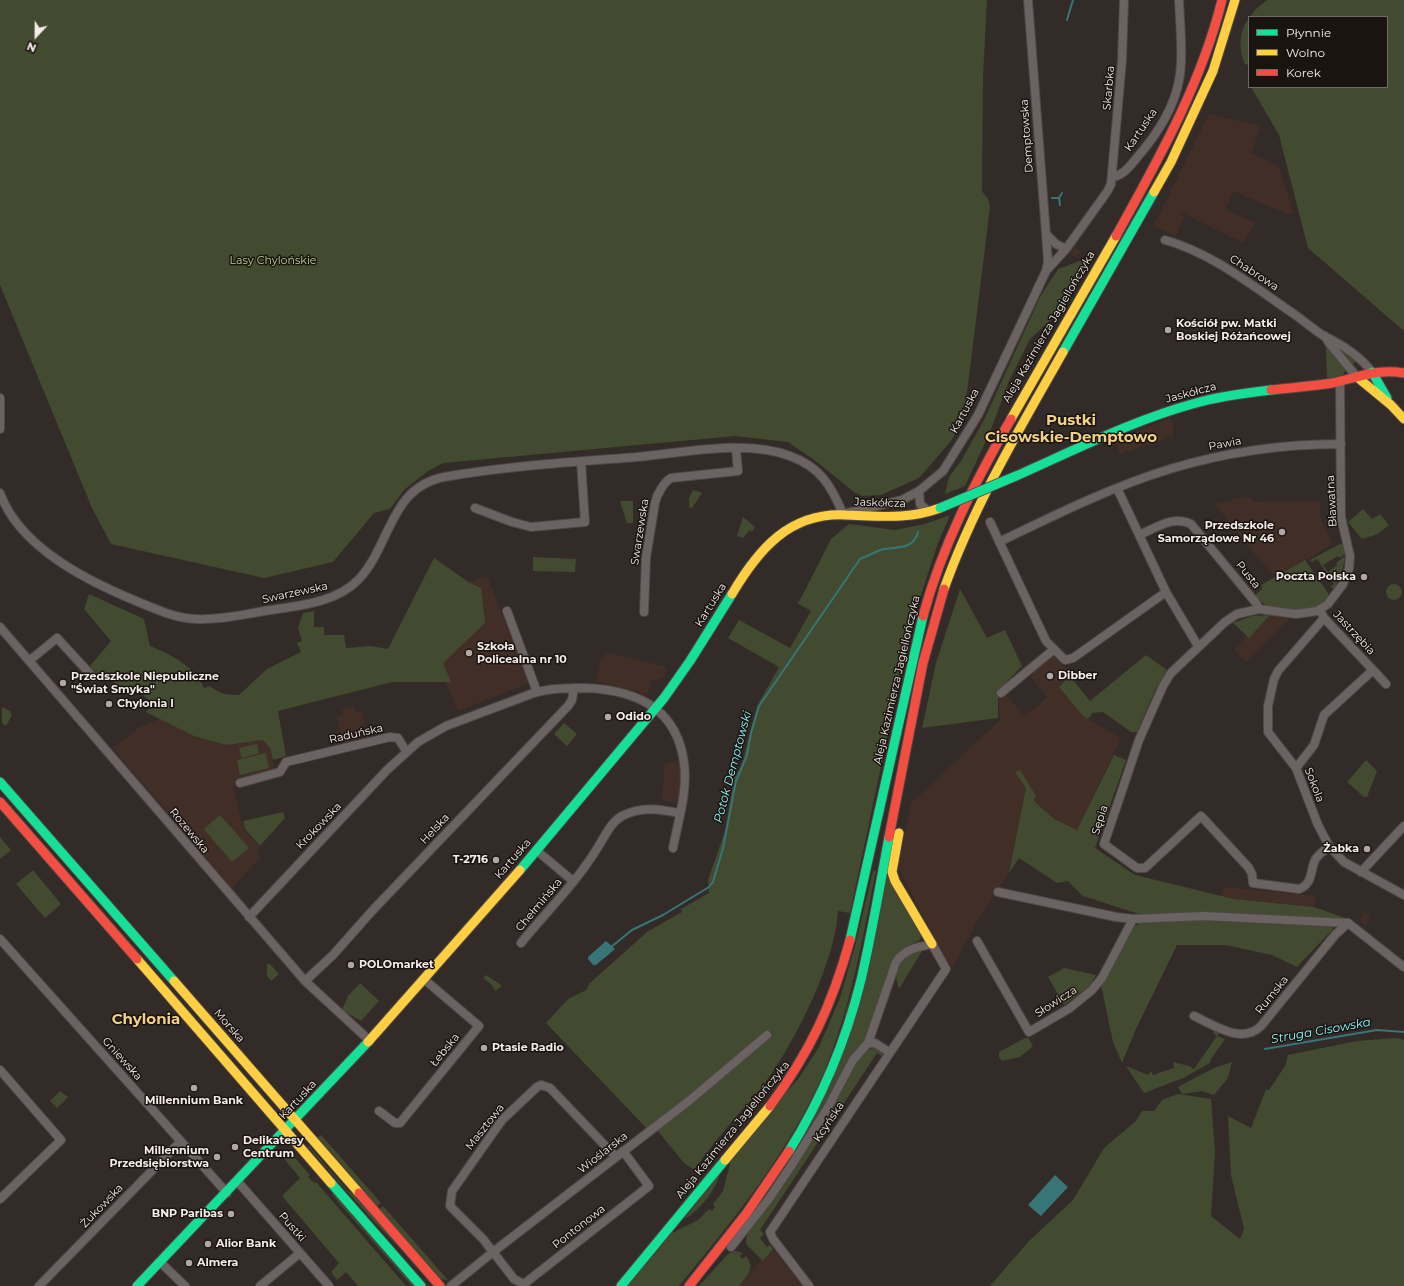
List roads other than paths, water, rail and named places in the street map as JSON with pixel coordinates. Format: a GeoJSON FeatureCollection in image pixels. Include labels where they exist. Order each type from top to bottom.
{"type":"FeatureCollection","features":[{"type":"Feature","properties":{"kind":"main road","name":"Aleja Kazimierza Jagiellończyka"},"geometry":{"type":"LineString","coordinates":[[621,1286],[792,1078],[815,1039],[827,1013],[842,972],[859,904],[914,647],[926,603],[951,536],[979,476],[1128,214],[1177,122],[1205,60],[1222,0]]}},
{"type":"Feature","properties":{"kind":"main road","name":"Aleja Kazimierza Jagiellończyka"},"geometry":{"type":"LineString","coordinates":[[689,1286],[734,1230],[778,1167],[803,1126],[832,1068],[848,1024],[864,964],[923,663],[935,616],[950,570],[973,514],[1009,447],[1170,162],[1213,71],[1235,0]]}},
{"type":"Feature","properties":{"kind":"main road","name":"Jaskółcza"},"geometry":{"type":"LineString","coordinates":[[843,514],[898,517],[929,512],[1154,416],[1185,406],[1219,398],[1340,381],[1385,370],[1404,374]]}},
{"type":"Feature","properties":{"kind":"main road","name":"Chabrowa"},"geometry":{"type":"LineString","coordinates":[[1372,372],[1391,405]]}},
{"type":"Feature","properties":{"kind":"main road","name":"Chabrowa"},"geometry":{"type":"LineString","coordinates":[[1357,377],[1391,405],[1404,419]]}},
{"type":"Feature","properties":{"kind":"main road","name":"Kartuska"},"geometry":{"type":"LineString","coordinates":[[137,1286],[287,1131],[426,980],[656,709],[684,672],[752,562],[769,542],[785,531],[815,517],[843,514]]}},
{"type":"Feature","properties":{"kind":"main road"},"geometry":{"type":"LineString","coordinates":[[903,759],[904,800],[892,872],[895,881],[932,944]]}},
{"type":"Feature","properties":{"kind":"main road","name":"Morska"},"geometry":{"type":"LineString","coordinates":[[0,782],[440,1286]]}},
{"type":"Feature","properties":{"kind":"main road"},"geometry":{"type":"LineString","coordinates":[[0,802],[421,1286]]}},
{"type":"Feature","properties":{"kind":"main road"},"geometry":{"type":"LineString","coordinates":[[697,1276],[711,1268],[731,1247]]}},
{"type":"Feature","properties":{"kind":"street","name":"Demptowska"},"geometry":{"type":"LineString","coordinates":[[1028,0],[1048,262],[1046,271]]}},
{"type":"Feature","properties":{"kind":"street","name":"Skarbka"},"geometry":{"type":"LineString","coordinates":[[1113,178],[1122,60],[1124,0]]}},
{"type":"Feature","properties":{"kind":"street","name":"Kartuska"},"geometry":{"type":"LineString","coordinates":[[843,514],[891,504],[920,491],[943,471],[978,415],[1046,271],[1066,249],[1107,192],[1113,178],[1120,176],[1129,168],[1149,144],[1163,123],[1179,84],[1181,41],[1179,0]]}},
{"type":"Feature","properties":{"kind":"street"},"geometry":{"type":"LineString","coordinates":[[1046,234],[1056,244],[1066,249]]}},
{"type":"Feature","properties":{"kind":"street","name":"Chabrowa"},"geometry":{"type":"LineString","coordinates":[[1165,240],[1177,243],[1231,272],[1325,336],[1362,359],[1372,372]]}},
{"type":"Feature","properties":{"kind":"street","name":"Chabrowa"},"geometry":{"type":"LineString","coordinates":[[1325,336],[1357,377]]}},
{"type":"Feature","properties":{"kind":"street","name":"Bławatna"},"geometry":{"type":"LineString","coordinates":[[1321,609],[1328,604],[1339,591],[1350,563],[1350,551],[1341,517],[1340,381]]}},
{"type":"Feature","properties":{"kind":"street"},"geometry":{"type":"LineString","coordinates":[[0,398],[0,429]]}},
{"type":"Feature","properties":{"kind":"street","name":"Pawia"},"geometry":{"type":"LineString","coordinates":[[999,542],[1117,488],[1170,469],[1225,455],[1296,444],[1341,444]]}},
{"type":"Feature","properties":{"kind":"street","name":"Swarzewska"},"geometry":{"type":"LineString","coordinates":[[644,612],[646,558],[655,503],[658,495],[671,478],[738,471],[736,449]]}},
{"type":"Feature","properties":{"kind":"street","name":"Swarzewska"},"geometry":{"type":"LineString","coordinates":[[0,493],[12,517],[22,530],[38,545],[75,572],[166,613],[181,617],[205,619],[314,602],[350,588],[358,581],[374,559],[401,504],[420,486],[431,480],[461,474],[736,449],[774,451],[807,464],[823,477],[830,486],[843,514]]}},
{"type":"Feature","properties":{"kind":"street"},"geometry":{"type":"LineString","coordinates":[[475,508],[512,522],[531,527],[585,522],[581,462]]}},
{"type":"Feature","properties":{"kind":"street"},"geometry":{"type":"LineString","coordinates":[[1117,488],[1166,592],[1198,646]]}},
{"type":"Feature","properties":{"kind":"street"},"geometry":{"type":"LineString","coordinates":[[920,491],[920,504],[929,512]]}},
{"type":"Feature","properties":{"kind":"street","name":"Pusta"},"geometry":{"type":"LineString","coordinates":[[1139,535],[1176,520],[1191,524],[1256,603],[1259,609]]}},
{"type":"Feature","properties":{"kind":"street"},"geometry":{"type":"LineString","coordinates":[[990,522],[1036,623],[1046,641],[1060,657],[1069,660],[1166,592]]}},
{"type":"Feature","properties":{"kind":"street","name":"Sępia"},"geometry":{"type":"LineString","coordinates":[[1321,609],[1296,614],[1259,609],[1237,614],[1198,646],[1171,673],[1163,686],[1137,746],[1104,844],[1137,868],[1145,868],[1201,816],[1249,868],[1252,874],[1252,883],[1299,889],[1304,888],[1310,880],[1316,858],[1329,846]]}},
{"type":"Feature","properties":{"kind":"street","name":"Jastrzębia"},"geometry":{"type":"LineString","coordinates":[[1321,609],[1324,618],[1386,684]]}},
{"type":"Feature","properties":{"kind":"street"},"geometry":{"type":"LineString","coordinates":[[507,612],[537,692]]}},
{"type":"Feature","properties":{"kind":"street","name":"Sokola"},"geometry":{"type":"LineString","coordinates":[[1324,618],[1278,671],[1274,679],[1268,706],[1268,732],[1296,768],[1308,802],[1329,846],[1339,858],[1361,872],[1404,894]]}},
{"type":"Feature","properties":{"kind":"street","name":"Rozewska"},"geometry":{"type":"LineString","coordinates":[[0,627],[248,917],[305,980],[370,1041]]}},
{"type":"Feature","properties":{"kind":"street"},"geometry":{"type":"LineString","coordinates":[[29,661],[57,638],[93,677]]}},
{"type":"Feature","properties":{"kind":"street"},"geometry":{"type":"LineString","coordinates":[[1001,693],[1053,650]]}},
{"type":"Feature","properties":{"kind":"street","name":"Jastrzębia"},"geometry":{"type":"LineString","coordinates":[[1296,768],[1314,745],[1324,715],[1373,670]]}},
{"type":"Feature","properties":{"kind":"street"},"geometry":{"type":"LineString","coordinates":[[406,751],[439,729],[537,692],[574,688],[610,690],[626,694],[645,701],[656,709],[670,722],[680,742],[683,756],[685,783],[673,848]]}},
{"type":"Feature","properties":{"kind":"street","name":"Helska"},"geometry":{"type":"LineString","coordinates":[[305,980],[333,955],[372,911],[568,706],[572,700],[574,688]]}},
{"type":"Feature","properties":{"kind":"street","name":"Raduńska"},"geometry":{"type":"LineString","coordinates":[[240,783],[280,772],[286,762],[390,737],[398,738],[406,751]]}},
{"type":"Feature","properties":{"kind":"street","name":"Krokowska"},"geometry":{"type":"LineString","coordinates":[[248,917],[406,751]]}},
{"type":"Feature","properties":{"kind":"street","name":"Chełmińska"},"geometry":{"type":"LineString","coordinates":[[521,943],[590,860],[610,827],[622,816],[641,809],[650,808],[679,812]]}},
{"type":"Feature","properties":{"kind":"street"},"geometry":{"type":"LineString","coordinates":[[1361,872],[1404,826]]}},
{"type":"Feature","properties":{"kind":"street","name":"Chełmińska"},"geometry":{"type":"LineString","coordinates":[[536,850],[573,881]]}},
{"type":"Feature","properties":{"kind":"street"},"geometry":{"type":"LineString","coordinates":[[998,892],[1110,916],[1133,919],[1204,916],[1348,923],[1404,967]]}},
{"type":"Feature","properties":{"kind":"street","name":"Słowicza"},"geometry":{"type":"LineString","coordinates":[[977,941],[1029,1032],[1070,1008],[1092,990],[1102,978],[1133,919]]}},
{"type":"Feature","properties":{"kind":"street","name":"Rumska"},"geometry":{"type":"LineString","coordinates":[[1194,1016],[1236,1034],[1245,1035],[1253,1032],[1261,1026],[1335,935],[1348,923]]}},
{"type":"Feature","properties":{"kind":"street","name":"Gniewska"},"geometry":{"type":"LineString","coordinates":[[0,939],[227,1193]]}},
{"type":"Feature","properties":{"kind":"street"},"geometry":{"type":"LineString","coordinates":[[731,1247],[768,1200],[791,1166],[827,1109],[853,1060],[868,1043],[896,962],[901,954],[910,949],[932,944]]}},
{"type":"Feature","properties":{"kind":"street","name":"Kcyńska"},"geometry":{"type":"LineString","coordinates":[[809,1286],[773,1239],[770,1232],[946,968],[932,944]]}},
{"type":"Feature","properties":{"kind":"street","name":"Łebska"},"geometry":{"type":"LineString","coordinates":[[379,1111],[395,1123],[400,1123],[479,1026],[426,980]]}},
{"type":"Feature","properties":{"kind":"street","name":"Wioślarska"},"geometry":{"type":"LineString","coordinates":[[451,1286],[690,1100],[767,1035]]}},
{"type":"Feature","properties":{"kind":"street"},"geometry":{"type":"LineString","coordinates":[[868,1043],[875,1043],[889,1052]]}},
{"type":"Feature","properties":{"kind":"street"},"geometry":{"type":"LineString","coordinates":[[0,1070],[61,1140],[0,1199]]}},
{"type":"Feature","properties":{"kind":"street","name":"Masztowa"},"geometry":{"type":"LineString","coordinates":[[493,1252],[472,1226],[453,1210],[450,1206],[450,1195],[502,1120],[537,1087],[541,1085],[550,1088],[616,1157]]}},
{"type":"Feature","properties":{"kind":"street","name":"Żukowska"},"geometry":{"type":"LineString","coordinates":[[39,1286],[181,1141]]}},
{"type":"Feature","properties":{"kind":"street","name":"Pontonowa"},"geometry":{"type":"LineString","coordinates":[[493,1252],[514,1279],[522,1284],[526,1282],[649,1186],[623,1151]]}},
{"type":"Feature","properties":{"kind":"street","name":"Pustki"},"geometry":{"type":"LineString","coordinates":[[238,1182],[329,1286]]}},
{"type":"Feature","properties":{"kind":"street"},"geometry":{"type":"LineString","coordinates":[[260,1286],[300,1253]]}},
{"type":"Feature","properties":{"kind":"street"},"geometry":{"type":"LineString","coordinates":[[160,1262],[185,1286]]}},
{"type":"Feature","properties":{"kind":"water"},"geometry":{"type":"Polygon","coordinates":[[[606,941],[615,949],[596,965],[593,965],[588,957],[606,941]]]}},
{"type":"Feature","properties":{"kind":"water"},"geometry":{"type":"Polygon","coordinates":[[[1055,1175],[1068,1187],[1041,1216],[1028,1205],[1055,1175]]]}},
{"type":"Feature","properties":{"kind":"waterway","name":"Potok Demptowski"},"geometry":{"type":"LineString","coordinates":[[1067,20],[1073,0]]}},
{"type":"Feature","properties":{"kind":"waterway","name":"Potok Demptowski"},"geometry":{"type":"LineString","coordinates":[[1060,205],[1059,198],[1062,193]]}},
{"type":"Feature","properties":{"kind":"waterway","name":"Potok Demptowski"},"geometry":{"type":"LineString","coordinates":[[1052,198],[1059,198]]}},
{"type":"Feature","properties":{"kind":"waterway","name":"Potok Demptowski"},"geometry":{"type":"LineString","coordinates":[[611,947],[632,930],[663,915],[709,887],[713,882],[723,848],[736,781],[747,755],[751,733],[759,706],[860,559],[884,549],[905,546],[913,542],[918,532]]}},
{"type":"Feature","properties":{"kind":"waterway","name":"Struga Cisowska"},"geometry":{"type":"LineString","coordinates":[[1265,1049],[1377,1030],[1404,1032]]}},
{"type":"Feature","properties":{"kind":"place","name":"Kościół pw. Matki Boskiej Różańcowej"},"geometry":{"type":"Point","coordinates":[1168,330]}},
{"type":"Feature","properties":{"kind":"place","name":"Przedszkole Samorządowe Nr 46"},"geometry":{"type":"Point","coordinates":[1282,532]}},
{"type":"Feature","properties":{"kind":"place","name":"Poczta Polska"},"geometry":{"type":"Point","coordinates":[1364,577]}},
{"type":"Feature","properties":{"kind":"place","name":"Szkoła Policealna nr 10"},"geometry":{"type":"Point","coordinates":[469,653]}},
{"type":"Feature","properties":{"kind":"place","name":"Dibber"},"geometry":{"type":"Point","coordinates":[1050,676]}},
{"type":"Feature","properties":{"kind":"place","name":"Przedszkole Niepubliczne \"Świat Smyka\""},"geometry":{"type":"Point","coordinates":[63,683]}},
{"type":"Feature","properties":{"kind":"place","name":"Chylonia I"},"geometry":{"type":"Point","coordinates":[109,704]}},
{"type":"Feature","properties":{"kind":"place","name":"Odido"},"geometry":{"type":"Point","coordinates":[608,717]}},
{"type":"Feature","properties":{"kind":"place","name":"Żabka"},"geometry":{"type":"Point","coordinates":[1367,849]}},
{"type":"Feature","properties":{"kind":"place","name":"T-2716"},"geometry":{"type":"Point","coordinates":[496,860]}},
{"type":"Feature","properties":{"kind":"place","name":"POLOmarket"},"geometry":{"type":"Point","coordinates":[351,965]}},
{"type":"Feature","properties":{"kind":"place","name":"Ptasie Radio"},"geometry":{"type":"Point","coordinates":[484,1048]}},
{"type":"Feature","properties":{"kind":"place","name":"Millennium Bank"},"geometry":{"type":"Point","coordinates":[194,1088]}},
{"type":"Feature","properties":{"kind":"place","name":"Delikatesy Centrum"},"geometry":{"type":"Point","coordinates":[235,1147]}},
{"type":"Feature","properties":{"kind":"place","name":"Millennium Przedsiębiorstwa"},"geometry":{"type":"Point","coordinates":[217,1157]}},
{"type":"Feature","properties":{"kind":"place","name":"BNP Paribas"},"geometry":{"type":"Point","coordinates":[231,1214]}},
{"type":"Feature","properties":{"kind":"place","name":"Alior Bank"},"geometry":{"type":"Point","coordinates":[208,1244]}},
{"type":"Feature","properties":{"kind":"place","name":"Almera"},"geometry":{"type":"Point","coordinates":[189,1263]}},
{"type":"Feature","properties":{"kind":"district","name":"Pustki Cisowskie-Demptowo"},"geometry":{"type":"Point","coordinates":[1071,430]}},
{"type":"Feature","properties":{"kind":"district","name":"Chylonia"},"geometry":{"type":"Point","coordinates":[146,1020]}},
{"type":"Feature","properties":{"kind":"park label","name":"Lasy Chylońskie"},"geometry":{"type":"Point","coordinates":[273,261]}}]}
